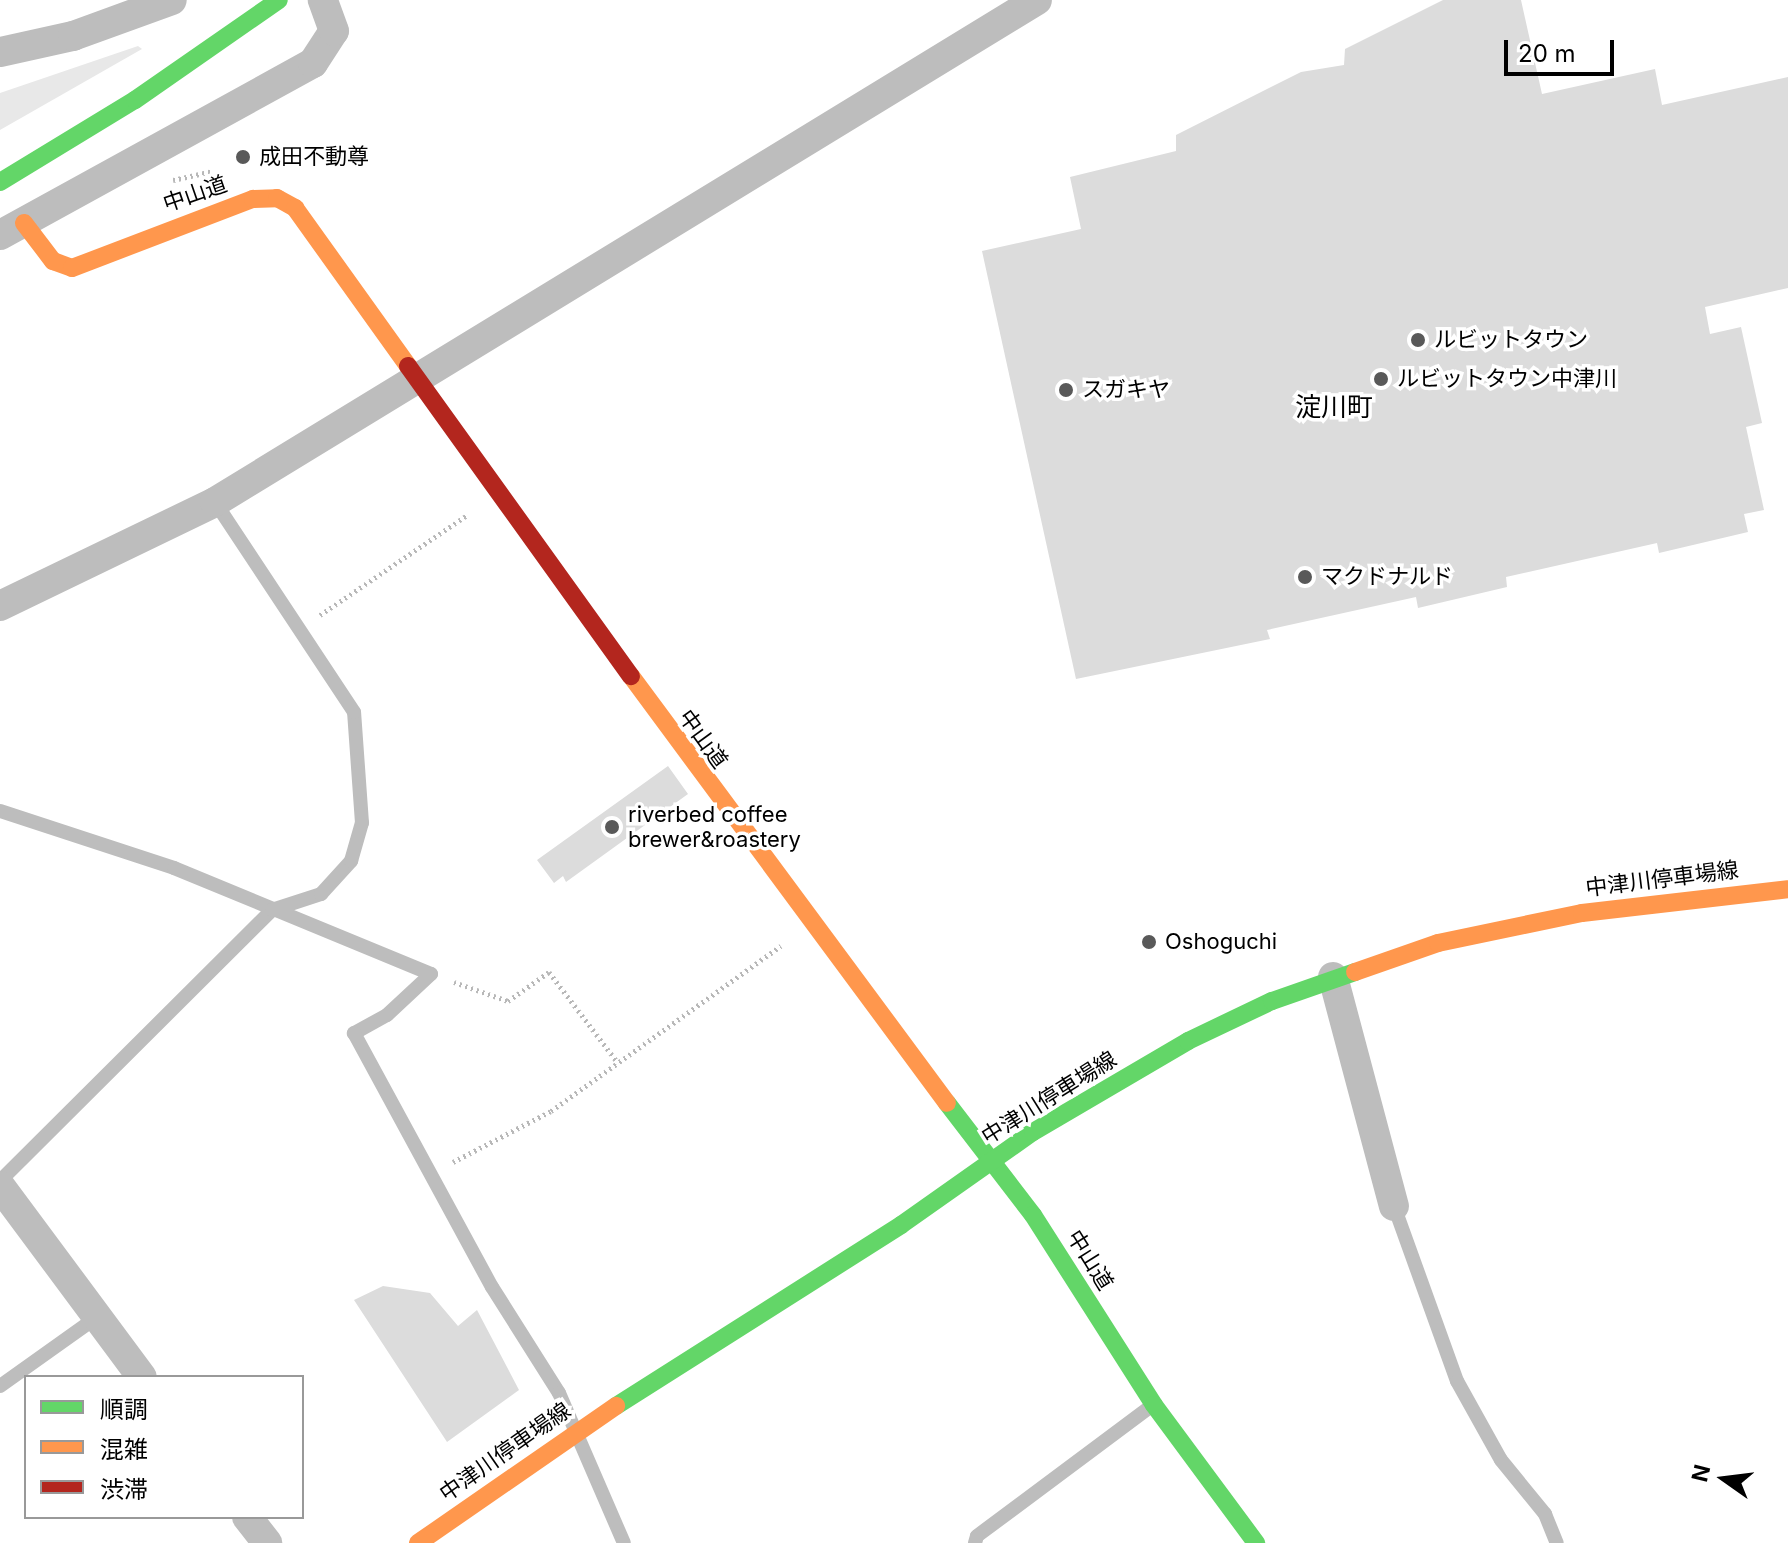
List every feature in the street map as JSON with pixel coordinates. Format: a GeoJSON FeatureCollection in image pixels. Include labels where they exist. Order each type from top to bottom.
{"type":"FeatureCollection","features":[{"type":"Feature","properties":{"kind":"street"},"geometry":{"type":"LineString","coordinates":[[0,52],[73,36],[172,0]]}},
{"type":"Feature","properties":{"kind":"street"},"geometry":{"type":"LineString","coordinates":[[0,182],[135,100],[279,0]]}},
{"type":"Feature","properties":{"kind":"street"},"geometry":{"type":"LineString","coordinates":[[12,229],[313,63],[334,31],[323,0]]}},
{"type":"Feature","properties":{"kind":"street"},"geometry":{"type":"LineString","coordinates":[[0,606],[215,502],[1037,0]]}},
{"type":"Feature","properties":{"kind":"street","name":"中山道"},"geometry":{"type":"LineString","coordinates":[[12,229],[53,261],[72,268],[192,219],[277,198],[295,208],[413,380],[810,925],[1033,1215],[1154,1405],[1256,1543]]}},
{"type":"Feature","properties":{"kind":"street","name":"中津川停車場線"},"geometry":{"type":"LineString","coordinates":[[418,1543],[577,1431],[992,1161],[1188,1041],[1333,977],[1438,943],[1582,913],[1788,889]]}},
{"type":"Feature","properties":{"kind":"street"},"geometry":{"type":"LineString","coordinates":[[1333,977],[1394,1206]]}},
{"type":"Feature","properties":{"kind":"street"},"geometry":{"type":"LineString","coordinates":[[0,1183],[140,1375]]}},
{"type":"Feature","properties":{"kind":"street"},"geometry":{"type":"LineString","coordinates":[[249,1519],[267,1543]]}},
{"type":"Feature","properties":{"kind":"lane"},"geometry":{"type":"LineString","coordinates":[[0,1183],[272,910],[338,882],[362,823],[354,712],[303,627],[215,502]]}},
{"type":"Feature","properties":{"kind":"lane"},"geometry":{"type":"LineString","coordinates":[[0,811],[174,868],[431,974],[387,1015],[354,1033],[577,1431],[624,1543]]}},
{"type":"Feature","properties":{"kind":"lane"},"geometry":{"type":"LineString","coordinates":[[1394,1206],[1457,1381],[1501,1460],[1545,1514],[1557,1543]]}},
{"type":"Feature","properties":{"kind":"lane"},"geometry":{"type":"LineString","coordinates":[[0,1386],[97,1317]]}},
{"type":"Feature","properties":{"kind":"lane"},"geometry":{"type":"LineString","coordinates":[[975,1543],[977,1536],[1154,1405]]}},
{"type":"Feature","properties":{"kind":"path"},"geometry":{"type":"LineString","coordinates":[[303,627],[497,495]]}},
{"type":"Feature","properties":{"kind":"path"},"geometry":{"type":"LineString","coordinates":[[430,1173],[551,1111],[810,925]]}},
{"type":"Feature","properties":{"kind":"path"},"geometry":{"type":"LineString","coordinates":[[431,974],[508,1001],[549,972],[618,1063]]}},
{"type":"Feature","properties":{"kind":"shaded area"},"geometry":{"type":"Polygon","coordinates":[[[138,46],[142,49],[0,130],[0,93],[138,46]]]}},
{"type":"Feature","properties":{"kind":"building","name":"ルビットタウン中津川"},"geometry":{"type":"Polygon","coordinates":[[[1443,0],[1521,0],[1542,94],[1655,69],[1662,105],[1788,77],[1788,288],[1705,307],[1710,334],[1741,327],[1762,423],[1746,427],[1764,510],[1744,514],[1748,532],[1659,553],[1657,543],[1506,577],[1507,587],[1418,608],[1416,597],[1267,630],[1270,639],[1076,679],[982,251],[1081,229],[1070,177],[1176,151],[1176,135],[1301,72],[1344,65],[1345,49],[1443,0]]]}},
{"type":"Feature","properties":{"kind":"building","name":"riverbed coffee brewer&roastery"},"geometry":{"type":"Polygon","coordinates":[[[668,766],[688,794],[566,882],[563,876],[554,883],[537,860],[668,766]]]}},
{"type":"Feature","properties":{"kind":"building"},"geometry":{"type":"Polygon","coordinates":[[[383,1286],[430,1293],[458,1326],[477,1310],[519,1390],[447,1442],[354,1300],[383,1286]]]}},
{"type":"Feature","properties":{"kind":"traffic: fast"},"geometry":{"type":"LineString","coordinates":[[0,182],[135,100],[279,0]]}},
{"type":"Feature","properties":{"kind":"traffic: fast"},"geometry":{"type":"LineString","coordinates":[[616,1406],[901,1225],[1033,1132],[1188,1041],[1272,1001],[1355,972]]}},
{"type":"Feature","properties":{"kind":"traffic: fast"},"geometry":{"type":"LineString","coordinates":[[947,1103],[1033,1215],[1154,1405],[1256,1543]]}},
{"type":"Feature","properties":{"kind":"traffic: slow"},"geometry":{"type":"LineString","coordinates":[[24,223],[53,261],[72,268],[253,199],[277,198],[295,208],[408,366]]}},
{"type":"Feature","properties":{"kind":"traffic: slow"},"geometry":{"type":"LineString","coordinates":[[631,676],[947,1103]]}},
{"type":"Feature","properties":{"kind":"traffic: slow"},"geometry":{"type":"LineString","coordinates":[[1355,972],[1438,943],[1582,913],[1788,889]]}},
{"type":"Feature","properties":{"kind":"traffic: slow"},"geometry":{"type":"LineString","coordinates":[[418,1543],[616,1406]]}},
{"type":"Feature","properties":{"kind":"traffic: jam"},"geometry":{"type":"LineString","coordinates":[[408,366],[631,676]]}},
{"type":"Feature","properties":{"kind":"place","name":"成田不動尊"},"geometry":{"type":"Point","coordinates":[243,157]}},
{"type":"Feature","properties":{"kind":"place","name":"ルビットタウン"},"geometry":{"type":"Point","coordinates":[1418,340]}},
{"type":"Feature","properties":{"kind":"place","name":"ルビットタウン中津川"},"geometry":{"type":"Point","coordinates":[1381,379]}},
{"type":"Feature","properties":{"kind":"place","name":"スガキヤ"},"geometry":{"type":"Point","coordinates":[1066,390]}},
{"type":"Feature","properties":{"kind":"place","name":"マクドナルド"},"geometry":{"type":"Point","coordinates":[1305,577]}},
{"type":"Feature","properties":{"kind":"place","name":"riverbed coffee brewer&roastery"},"geometry":{"type":"Point","coordinates":[612,827]}},
{"type":"Feature","properties":{"kind":"place","name":"Oshoguchi"},"geometry":{"type":"Point","coordinates":[1149,942]}},
{"type":"Feature","properties":{"kind":"district","name":"淀川町"},"geometry":{"type":"Point","coordinates":[1334,407]}}]}
